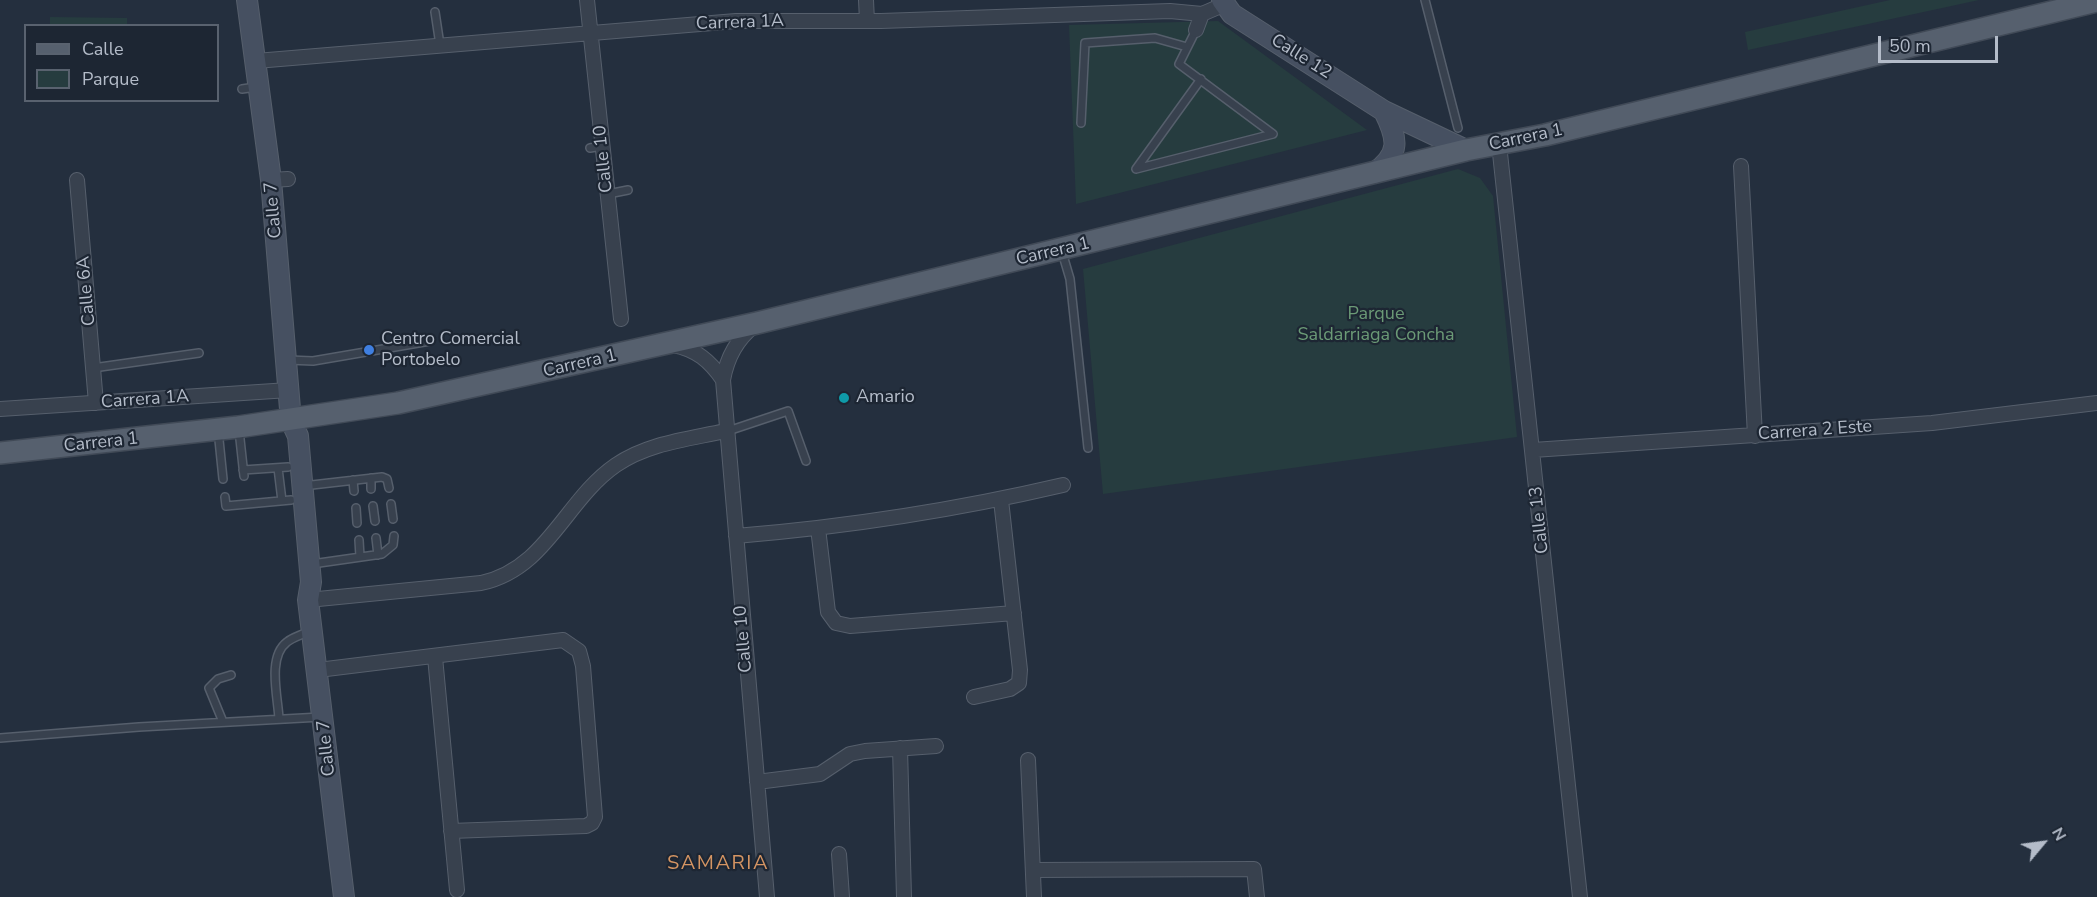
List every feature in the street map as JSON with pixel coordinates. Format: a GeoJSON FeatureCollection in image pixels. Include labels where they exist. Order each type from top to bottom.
{"type":"FeatureCollection","features":[{"type":"Feature","properties":{"kind":"main road","name":"Carrera 1"},"geometry":{"type":"LineString","coordinates":[[0,453],[291,421],[410,400],[757,323],[1466,150],[2097,1]]}},
{"type":"Feature","properties":{"kind":"street","name":"Calle 7"},"geometry":{"type":"LineString","coordinates":[[248,0],[256,61],[251,88],[279,179],[291,421],[298,436],[292,496],[298,584],[308,600]]}},
{"type":"Feature","properties":{"kind":"street","name":"Calle 10"},"geometry":{"type":"LineString","coordinates":[[587,0],[592,32],[596,147],[608,194],[621,319]]}},
{"type":"Feature","properties":{"kind":"street"},"geometry":{"type":"LineString","coordinates":[[866,0],[877,25]]}},
{"type":"Feature","properties":{"kind":"street","name":"Carrera 1A"},"geometry":{"type":"LineString","coordinates":[[256,61],[736,21],[877,25],[1170,11],[1202,14],[1223,3]]}},
{"type":"Feature","properties":{"kind":"street","name":"Calle 12"},"geometry":{"type":"LineString","coordinates":[[1223,3],[1232,14],[1384,111],[1466,150]]}},
{"type":"Feature","properties":{"kind":"street"},"geometry":{"type":"LineString","coordinates":[[1196,30],[1202,14]]}},
{"type":"Feature","properties":{"kind":"street"},"geometry":{"type":"LineString","coordinates":[[1374,173],[1390,159],[1395,143],[1395,134],[1384,111]]}},
{"type":"Feature","properties":{"kind":"street","name":"Calle 13"},"geometry":{"type":"LineString","coordinates":[[1499,144],[1580,897]]}},
{"type":"Feature","properties":{"kind":"street"},"geometry":{"type":"LineString","coordinates":[[1741,166],[1755,436]]}},
{"type":"Feature","properties":{"kind":"street","name":"Calle 6A"},"geometry":{"type":"LineString","coordinates":[[74,179],[96,403]]}},
{"type":"Feature","properties":{"kind":"street"},"geometry":{"type":"LineString","coordinates":[[723,380],[725,367],[737,342],[757,323]]}},
{"type":"Feature","properties":{"kind":"street"},"geometry":{"type":"LineString","coordinates":[[668,344],[685,347],[700,354],[723,380]]}},
{"type":"Feature","properties":{"kind":"street","name":"Calle 10"},"geometry":{"type":"LineString","coordinates":[[723,380],[725,431],[767,897]]}},
{"type":"Feature","properties":{"kind":"street","name":"Carrera 1A"},"geometry":{"type":"LineString","coordinates":[[0,409],[289,390]]}},
{"type":"Feature","properties":{"kind":"street","name":"Carrera 2 Este"},"geometry":{"type":"LineString","coordinates":[[1533,450],[1932,423],[2097,403]]}},
{"type":"Feature","properties":{"kind":"street","name":"Calle 7"},"geometry":{"type":"LineString","coordinates":[[291,421],[285,437],[283,468],[309,565],[308,600],[324,717],[343,896]]}},
{"type":"Feature","properties":{"kind":"street"},"geometry":{"type":"LineString","coordinates":[[308,600],[482,583],[508,574],[533,558],[590,490],[616,465],[649,448],[725,431]]}},
{"type":"Feature","properties":{"kind":"street"},"geometry":{"type":"LineString","coordinates":[[736,536],[818,528],[1001,500],[1063,485]]}},
{"type":"Feature","properties":{"kind":"street"},"geometry":{"type":"LineString","coordinates":[[974,697],[1010,689],[1019,683],[1020,670],[1001,500]]}},
{"type":"Feature","properties":{"kind":"street"},"geometry":{"type":"LineString","coordinates":[[818,528],[828,612],[836,623],[850,626],[1014,613]]}},
{"type":"Feature","properties":{"kind":"street"},"geometry":{"type":"LineString","coordinates":[[318,670],[563,640],[579,651],[584,666],[595,817],[592,823],[586,826],[451,831]]}},
{"type":"Feature","properties":{"kind":"street"},"geometry":{"type":"LineString","coordinates":[[435,657],[457,890]]}},
{"type":"Feature","properties":{"kind":"street"},"geometry":{"type":"LineString","coordinates":[[756,782],[820,774],[850,754],[936,746]]}},
{"type":"Feature","properties":{"kind":"street"},"geometry":{"type":"LineString","coordinates":[[900,748],[904,897]]}},
{"type":"Feature","properties":{"kind":"street"},"geometry":{"type":"LineString","coordinates":[[1028,760],[1034,897]]}},
{"type":"Feature","properties":{"kind":"street"},"geometry":{"type":"LineString","coordinates":[[839,854],[842,897]]}},
{"type":"Feature","properties":{"kind":"street"},"geometry":{"type":"LineString","coordinates":[[1033,870],[1254,869],[1257,897]]}},
{"type":"Feature","properties":{"kind":"lane"},"geometry":{"type":"LineString","coordinates":[[1425,0],[1458,129]]}},
{"type":"Feature","properties":{"kind":"lane"},"geometry":{"type":"LineString","coordinates":[[435,12],[440,45]]}},
{"type":"Feature","properties":{"kind":"lane"},"geometry":{"type":"LineString","coordinates":[[1196,30],[1179,64],[1201,80],[1273,134],[1136,169],[1201,80]]}},
{"type":"Feature","properties":{"kind":"lane"},"geometry":{"type":"LineString","coordinates":[[1082,123],[1085,43],[1155,38],[1187,47]]}},
{"type":"Feature","properties":{"kind":"lane"},"geometry":{"type":"LineString","coordinates":[[608,194],[628,190]]}},
{"type":"Feature","properties":{"kind":"lane"},"geometry":{"type":"LineString","coordinates":[[1062,250],[1070,279],[1088,448]]}},
{"type":"Feature","properties":{"kind":"lane"},"geometry":{"type":"LineString","coordinates":[[288,360],[313,361],[430,341]]}},
{"type":"Feature","properties":{"kind":"lane"},"geometry":{"type":"LineString","coordinates":[[93,368],[199,353]]}},
{"type":"Feature","properties":{"kind":"lane"},"geometry":{"type":"LineString","coordinates":[[725,431],[789,411],[806,461]]}},
{"type":"Feature","properties":{"kind":"lane"},"geometry":{"type":"LineString","coordinates":[[228,428],[243,473],[283,468]]}},
{"type":"Feature","properties":{"kind":"lane"},"geometry":{"type":"LineString","coordinates":[[223,478],[228,428]]}},
{"type":"Feature","properties":{"kind":"lane"},"geometry":{"type":"LineString","coordinates":[[225,497],[226,506],[247,504],[292,496],[353,480],[382,477],[387,479],[389,488]]}},
{"type":"Feature","properties":{"kind":"lane"},"geometry":{"type":"LineString","coordinates":[[370,478],[371,489]]}},
{"type":"Feature","properties":{"kind":"lane"},"geometry":{"type":"LineString","coordinates":[[353,480],[354,491]]}},
{"type":"Feature","properties":{"kind":"lane"},"geometry":{"type":"LineString","coordinates":[[246,495],[247,504]]}},
{"type":"Feature","properties":{"kind":"lane"},"geometry":{"type":"LineString","coordinates":[[391,504],[393,519]]}},
{"type":"Feature","properties":{"kind":"lane"},"geometry":{"type":"LineString","coordinates":[[373,506],[375,521]]}},
{"type":"Feature","properties":{"kind":"lane"},"geometry":{"type":"LineString","coordinates":[[356,508],[357,523]]}},
{"type":"Feature","properties":{"kind":"lane"},"geometry":{"type":"LineString","coordinates":[[309,565],[378,555],[388,550],[394,536]]}},
{"type":"Feature","properties":{"kind":"lane"},"geometry":{"type":"LineString","coordinates":[[376,538],[378,555]]}},
{"type":"Feature","properties":{"kind":"lane"},"geometry":{"type":"LineString","coordinates":[[358,540],[360,557]]}},
{"type":"Feature","properties":{"kind":"lane"},"geometry":{"type":"LineString","coordinates":[[279,719],[276,662],[279,650],[288,641],[313,630]]}},
{"type":"Feature","properties":{"kind":"lane"},"geometry":{"type":"LineString","coordinates":[[223,722],[209,688],[218,679],[231,675]]}},
{"type":"Feature","properties":{"kind":"lane"},"geometry":{"type":"LineString","coordinates":[[0,738],[324,717]]}},
{"type":"Feature","properties":{"kind":"green space"},"geometry":{"type":"Polygon","coordinates":[[[1890,0],[1979,0],[1748,50],[1745,32],[1890,0]]]}},
{"type":"Feature","properties":{"kind":"green space"},"geometry":{"type":"Polygon","coordinates":[[[50,17],[127,18],[127,24],[50,24],[50,17]]]}},
{"type":"Feature","properties":{"kind":"green space"},"geometry":{"type":"Polygon","coordinates":[[[1218,21],[1367,130],[1076,204],[1069,25],[1218,21]]]}},
{"type":"Feature","properties":{"kind":"green space","name":"Parque Saldarriaga Concha"},"geometry":{"type":"Polygon","coordinates":[[[1458,169],[1480,178],[1493,196],[1517,437],[1103,494],[1083,269],[1458,169]]]}},
{"type":"Feature","properties":{"kind":"place","name":"Centro Comercial Portobelo"},"geometry":{"type":"Point","coordinates":[369,350]}},
{"type":"Feature","properties":{"kind":"place","name":"Amario"},"geometry":{"type":"Point","coordinates":[844,398]}},
{"type":"Feature","properties":{"kind":"district","name":"SAMARIA"},"geometry":{"type":"Point","coordinates":[718,864]}}]}
